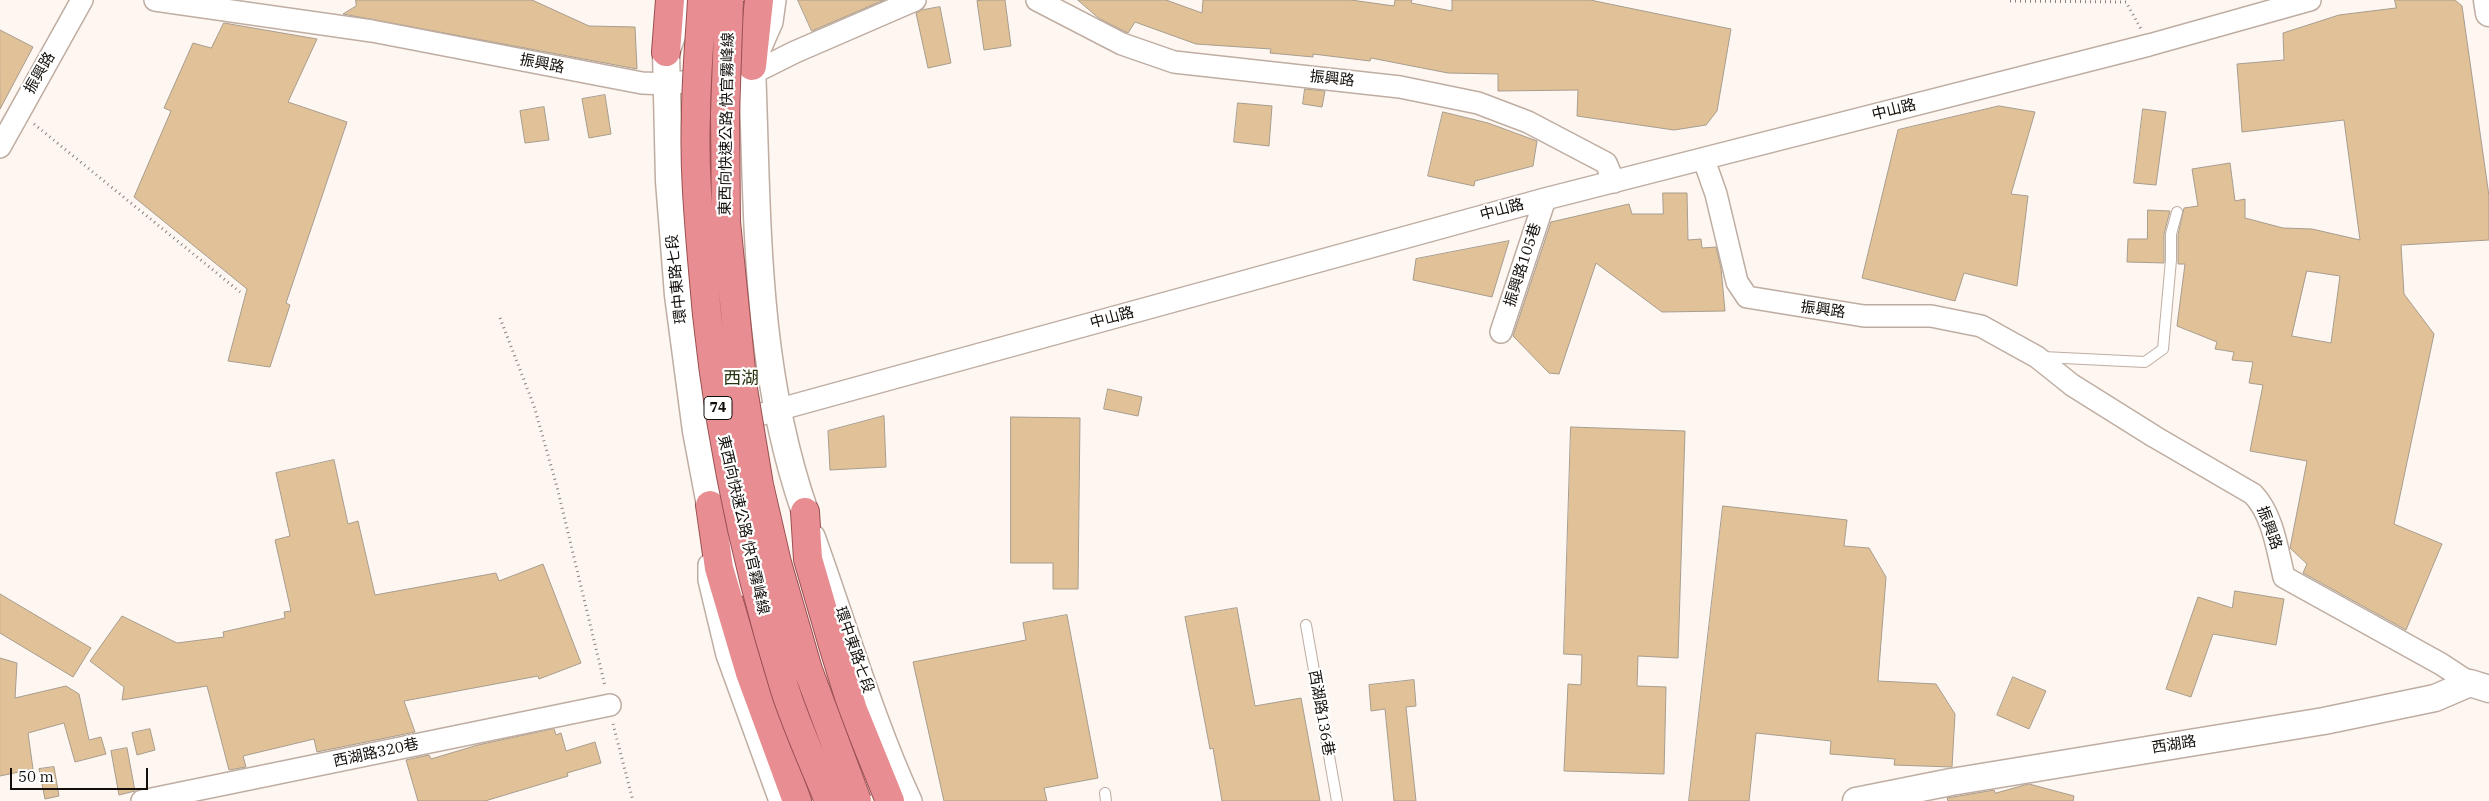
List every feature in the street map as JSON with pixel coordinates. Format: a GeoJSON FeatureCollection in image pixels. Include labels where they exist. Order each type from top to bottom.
{"type":"FeatureCollection","features":[{"type":"Feature","properties":{"kind":"highway"},"geometry":{"type":"LineString","coordinates":[[666,52],[670,0]]}},
{"type":"Feature","properties":{"kind":"highway","name":"東西向快速公路 快官霧峰線"},"geometry":{"type":"LineString","coordinates":[[702,0],[696,116],[698,215],[707,320],[721,429],[736,507],[769,635],[786,692],[829,801]]}},
{"type":"Feature","properties":{"kind":"highway","name":"東西向快速公路 快官霧峰線"},"geometry":{"type":"LineString","coordinates":[[729,0],[725,114],[726,222],[745,398],[759,486],[787,601],[808,670],[857,801]]}},
{"type":"Feature","properties":{"kind":"highway"},"geometry":{"type":"LineString","coordinates":[[752,69],[759,0]]}},
{"type":"Feature","properties":{"kind":"highway"},"geometry":{"type":"LineString","coordinates":[[710,505],[720,568],[750,672],[797,801]]}},
{"type":"Feature","properties":{"kind":"highway"},"geometry":{"type":"LineString","coordinates":[[805,512],[808,559],[853,710],[890,801]]}},
{"type":"Feature","properties":{"kind":"street","name":"振興路"},"geometry":{"type":"LineString","coordinates":[[0,148],[18,111],[82,0]]}},
{"type":"Feature","properties":{"kind":"street","name":"振興路"},"geometry":{"type":"LineString","coordinates":[[155,0],[372,31],[642,83],[667,84],[752,69],[915,0]]}},
{"type":"Feature","properties":{"kind":"street","name":"環中東路七段"},"geometry":{"type":"LineString","coordinates":[[657,0],[666,52],[673,239],[678,295],[696,431],[710,505],[709,580],[727,655],[780,801]]}},
{"type":"Feature","properties":{"kind":"street","name":"環中東路七段"},"geometry":{"type":"LineString","coordinates":[[666,52],[685,0]]}},
{"type":"Feature","properties":{"kind":"street"},"geometry":{"type":"LineString","coordinates":[[738,0],[738,45],[752,69]]}},
{"type":"Feature","properties":{"kind":"street","name":"環中東路七段"},"geometry":{"type":"LineString","coordinates":[[775,0],[772,22],[752,69],[758,254],[764,334],[777,411],[805,512],[874,710],[896,769],[911,801]]}},
{"type":"Feature","properties":{"kind":"street","name":"振興路"},"geometry":{"type":"LineString","coordinates":[[1037,0],[1122,44],[1174,62],[1400,87],[1478,103],[1528,122],[1606,164],[1614,182]]}},
{"type":"Feature","properties":{"kind":"street","name":"中山路"},"geometry":{"type":"LineString","coordinates":[[696,431],[777,411],[1545,199],[2149,45],[2310,0]]}},
{"type":"Feature","properties":{"kind":"street"},"geometry":{"type":"LineString","coordinates":[[2487,0],[2489,12]]}},
{"type":"Feature","properties":{"kind":"street","name":"振興路"},"geometry":{"type":"LineString","coordinates":[[1704,160],[1716,194],[1736,282],[1746,297],[1864,316],[1931,316],[1980,326],[2037,357],[2072,385],[2155,437],[2253,494],[2262,503],[2270,524],[2284,577],[2480,686]]}},
{"type":"Feature","properties":{"kind":"street","name":"振興路105巷"},"geometry":{"type":"LineString","coordinates":[[1501,332],[1545,199]]}},
{"type":"Feature","properties":{"kind":"street","name":"環中東路七段"},"geometry":{"type":"LineString","coordinates":[[777,411],[765,475],[800,618],[863,801]]}},
{"type":"Feature","properties":{"kind":"street","name":"環中東路七段"},"geometry":{"type":"LineString","coordinates":[[710,505],[740,566],[765,661],[803,766],[820,801]]}},
{"type":"Feature","properties":{"kind":"street","name":"西湖路"},"geometry":{"type":"LineString","coordinates":[[1856,801],[1951,782],[2324,721],[2435,698],[2480,686]]}},
{"type":"Feature","properties":{"kind":"street","name":"西湖路320巷"},"geometry":{"type":"LineString","coordinates":[[142,801],[610,705]]}},
{"type":"Feature","properties":{"kind":"lane","name":"振興路"},"geometry":{"type":"LineString","coordinates":[[2037,357],[2145,362],[2163,349],[2171,260],[2171,234],[2177,212]]}},
{"type":"Feature","properties":{"kind":"lane","name":"西湖路136巷"},"geometry":{"type":"LineString","coordinates":[[1306,625],[1337,801]]}},
{"type":"Feature","properties":{"kind":"path"},"geometry":{"type":"LineString","coordinates":[[2010,1],[2126,2],[2149,45]]}},
{"type":"Feature","properties":{"kind":"path"},"geometry":{"type":"LineString","coordinates":[[18,111],[240,292]]}},
{"type":"Feature","properties":{"kind":"path"},"geometry":{"type":"LineString","coordinates":[[500,318],[534,406],[555,478],[610,705],[618,750],[633,801]]}},
{"type":"Feature","properties":{"kind":"building"},"geometry":{"type":"Polygon","coordinates":[[[356,0],[532,0],[589,26],[635,27],[637,69],[343,14],[356,6],[356,0]]]}},
{"type":"Feature","properties":{"kind":"building"},"geometry":{"type":"Polygon","coordinates":[[[798,0],[884,0],[812,31],[798,0]]]}},
{"type":"Feature","properties":{"kind":"building"},"geometry":{"type":"Polygon","coordinates":[[[1005,0],[1011,46],[984,50],[977,1],[1005,0]]]}},
{"type":"Feature","properties":{"kind":"building"},"geometry":{"type":"Polygon","coordinates":[[[1078,0],[1166,0],[1202,13],[1203,0],[1351,0],[1394,6],[1395,0],[1412,0],[1411,3],[1452,11],[1452,0],[1590,0],[1731,29],[1717,111],[1706,125],[1674,130],[1577,116],[1578,90],[1498,91],[1498,74],[1448,73],[1371,58],[1370,61],[1313,54],[1313,57],[1270,53],[1271,49],[1196,44],[1135,22],[1128,33],[1100,19],[1078,0]]]}},
{"type":"Feature","properties":{"kind":"building"},"geometry":{"type":"Polygon","coordinates":[[[2395,0],[2455,0],[2462,6],[2489,196],[2489,240],[2401,245],[2404,294],[2434,334],[2394,524],[2442,544],[2406,630],[2303,573],[2307,564],[2290,548],[2307,461],[2250,451],[2263,385],[2249,383],[2253,362],[2232,360],[2234,352],[2215,349],[2217,342],[2177,326],[2185,264],[2178,264],[2178,235],[2184,208],[2198,206],[2192,169],[2230,163],[2235,201],[2245,199],[2245,218],[2283,228],[2312,229],[2360,240],[2344,120],[2242,132],[2237,64],[2284,60],[2283,33],[2339,15],[2396,8],[2395,0]],[[2307,271],[2292,336],[2331,343],[2340,276],[2307,271]]]}},
{"type":"Feature","properties":{"kind":"building"},"geometry":{"type":"Polygon","coordinates":[[[940,7],[951,63],[928,68],[916,13],[940,7]]]}},
{"type":"Feature","properties":{"kind":"building"},"geometry":{"type":"Polygon","coordinates":[[[224,23],[317,39],[288,102],[347,122],[286,303],[290,305],[270,367],[228,361],[247,289],[134,197],[171,111],[164,108],[193,43],[211,48],[224,23]]]}},
{"type":"Feature","properties":{"kind":"building"},"geometry":{"type":"Polygon","coordinates":[[[0,30],[33,47],[0,109],[0,30]]]}},
{"type":"Feature","properties":{"kind":"building"},"geometry":{"type":"Polygon","coordinates":[[[1305,89],[1325,91],[1322,107],[1303,104],[1305,89]]]}},
{"type":"Feature","properties":{"kind":"building"},"geometry":{"type":"Polygon","coordinates":[[[605,95],[611,134],[589,138],[582,99],[605,95]]]}},
{"type":"Feature","properties":{"kind":"building"},"geometry":{"type":"Polygon","coordinates":[[[1238,103],[1272,106],[1269,146],[1234,142],[1238,103]]]}},
{"type":"Feature","properties":{"kind":"building"},"geometry":{"type":"Polygon","coordinates":[[[1999,106],[2035,112],[2011,194],[2028,196],[2017,286],[1964,273],[1955,301],[1862,278],[1898,130],[1999,106]]]}},
{"type":"Feature","properties":{"kind":"building"},"geometry":{"type":"Polygon","coordinates":[[[544,107],[549,140],[525,143],[520,111],[544,107]]]}},
{"type":"Feature","properties":{"kind":"building"},"geometry":{"type":"Polygon","coordinates":[[[2143,109],[2166,112],[2156,185],[2134,183],[2143,109]]]}},
{"type":"Feature","properties":{"kind":"building"},"geometry":{"type":"Polygon","coordinates":[[[1443,112],[1488,123],[1537,141],[1533,166],[1475,181],[1474,186],[1428,176],[1443,112]]]}},
{"type":"Feature","properties":{"kind":"building"},"geometry":{"type":"Polygon","coordinates":[[[1663,193],[1687,193],[1688,240],[1701,239],[1702,248],[1716,247],[1721,268],[1725,311],[1662,312],[1596,263],[1559,374],[1549,373],[1513,336],[1551,222],[1629,204],[1632,214],[1663,214],[1663,193]]]}},
{"type":"Feature","properties":{"kind":"building"},"geometry":{"type":"Polygon","coordinates":[[[2148,210],[2170,211],[2164,234],[2164,263],[2127,262],[2128,239],[2147,239],[2148,210]]]}},
{"type":"Feature","properties":{"kind":"building"},"geometry":{"type":"Polygon","coordinates":[[[1509,241],[1492,297],[1413,280],[1416,259],[1509,241]]]}},
{"type":"Feature","properties":{"kind":"building"},"geometry":{"type":"Polygon","coordinates":[[[1108,389],[1142,397],[1138,416],[1104,409],[1108,389]]]}},
{"type":"Feature","properties":{"kind":"building"},"geometry":{"type":"Polygon","coordinates":[[[884,416],[886,467],[830,470],[828,431],[884,416]]]}},
{"type":"Feature","properties":{"kind":"building"},"geometry":{"type":"Polygon","coordinates":[[[1011,417],[1080,418],[1078,589],[1053,589],[1053,563],[1011,563],[1011,417]]]}},
{"type":"Feature","properties":{"kind":"building"},"geometry":{"type":"Polygon","coordinates":[[[1571,427],[1685,431],[1678,658],[1638,656],[1637,686],[1666,687],[1664,774],[1564,771],[1568,684],[1581,685],[1582,655],[1564,654],[1571,427]]]}},
{"type":"Feature","properties":{"kind":"building"},"geometry":{"type":"Polygon","coordinates":[[[334,460],[348,524],[358,521],[375,595],[496,573],[499,581],[543,564],[581,663],[539,679],[538,676],[404,701],[415,732],[317,752],[314,739],[243,756],[246,767],[229,770],[207,686],[122,700],[124,687],[90,661],[122,616],[177,643],[224,637],[223,632],[285,618],[284,612],[291,611],[275,540],[290,536],[276,473],[334,460]]]}},
{"type":"Feature","properties":{"kind":"building"},"geometry":{"type":"Polygon","coordinates":[[[1723,506],[1847,520],[1844,546],[1869,548],[1886,577],[1878,681],[1936,684],[1955,714],[1952,767],[1894,765],[1895,759],[1830,754],[1831,741],[1756,733],[1749,801],[1689,801],[1723,506]]]}},
{"type":"Feature","properties":{"kind":"building"},"geometry":{"type":"Polygon","coordinates":[[[2235,591],[2284,599],[2276,645],[2213,634],[2191,697],[2166,689],[2198,597],[2232,608],[2235,591]]]}},
{"type":"Feature","properties":{"kind":"building"},"geometry":{"type":"Polygon","coordinates":[[[0,594],[91,648],[73,677],[0,633],[0,594]]]}},
{"type":"Feature","properties":{"kind":"building"},"geometry":{"type":"Polygon","coordinates":[[[1237,608],[1255,706],[1301,698],[1320,801],[1222,801],[1213,748],[1210,749],[1185,617],[1237,608]]]}},
{"type":"Feature","properties":{"kind":"building"},"geometry":{"type":"Polygon","coordinates":[[[1067,615],[1098,778],[1044,788],[1047,801],[944,801],[913,662],[1026,640],[1023,623],[1067,615]]]}},
{"type":"Feature","properties":{"kind":"building"},"geometry":{"type":"Polygon","coordinates":[[[0,658],[17,663],[15,698],[66,686],[79,694],[89,740],[101,737],[106,754],[75,762],[64,723],[28,733],[33,769],[0,776],[0,658]]]}},
{"type":"Feature","properties":{"kind":"building"},"geometry":{"type":"Polygon","coordinates":[[[2013,677],[2046,691],[2029,729],[1997,715],[2013,677]]]}},
{"type":"Feature","properties":{"kind":"building"},"geometry":{"type":"Polygon","coordinates":[[[1414,680],[1416,706],[1406,707],[1416,801],[1394,801],[1385,709],[1371,711],[1369,685],[1414,680]]]}},
{"type":"Feature","properties":{"kind":"building"},"geometry":{"type":"Polygon","coordinates":[[[150,729],[155,750],[137,755],[132,733],[150,729]]]}},
{"type":"Feature","properties":{"kind":"building"},"geometry":{"type":"Polygon","coordinates":[[[554,729],[556,735],[561,733],[566,751],[595,742],[601,763],[567,773],[568,776],[485,801],[418,801],[406,760],[429,755],[431,759],[478,745],[554,729]]]}},
{"type":"Feature","properties":{"kind":"building"},"geometry":{"type":"Polygon","coordinates":[[[127,748],[135,791],[119,795],[111,751],[127,748]]]}},
{"type":"Feature","properties":{"kind":"building"},"geometry":{"type":"Polygon","coordinates":[[[54,767],[59,796],[45,799],[39,769],[54,767]]]}},
{"type":"Feature","properties":{"kind":"building"},"geometry":{"type":"Polygon","coordinates":[[[2029,784],[2074,796],[2073,801],[1948,801],[1947,798],[1994,790],[1995,793],[2029,784]]]}},
{"type":"Feature","properties":{"kind":"district","name":"西湖"},"geometry":{"type":"Point","coordinates":[741,379]}}]}
